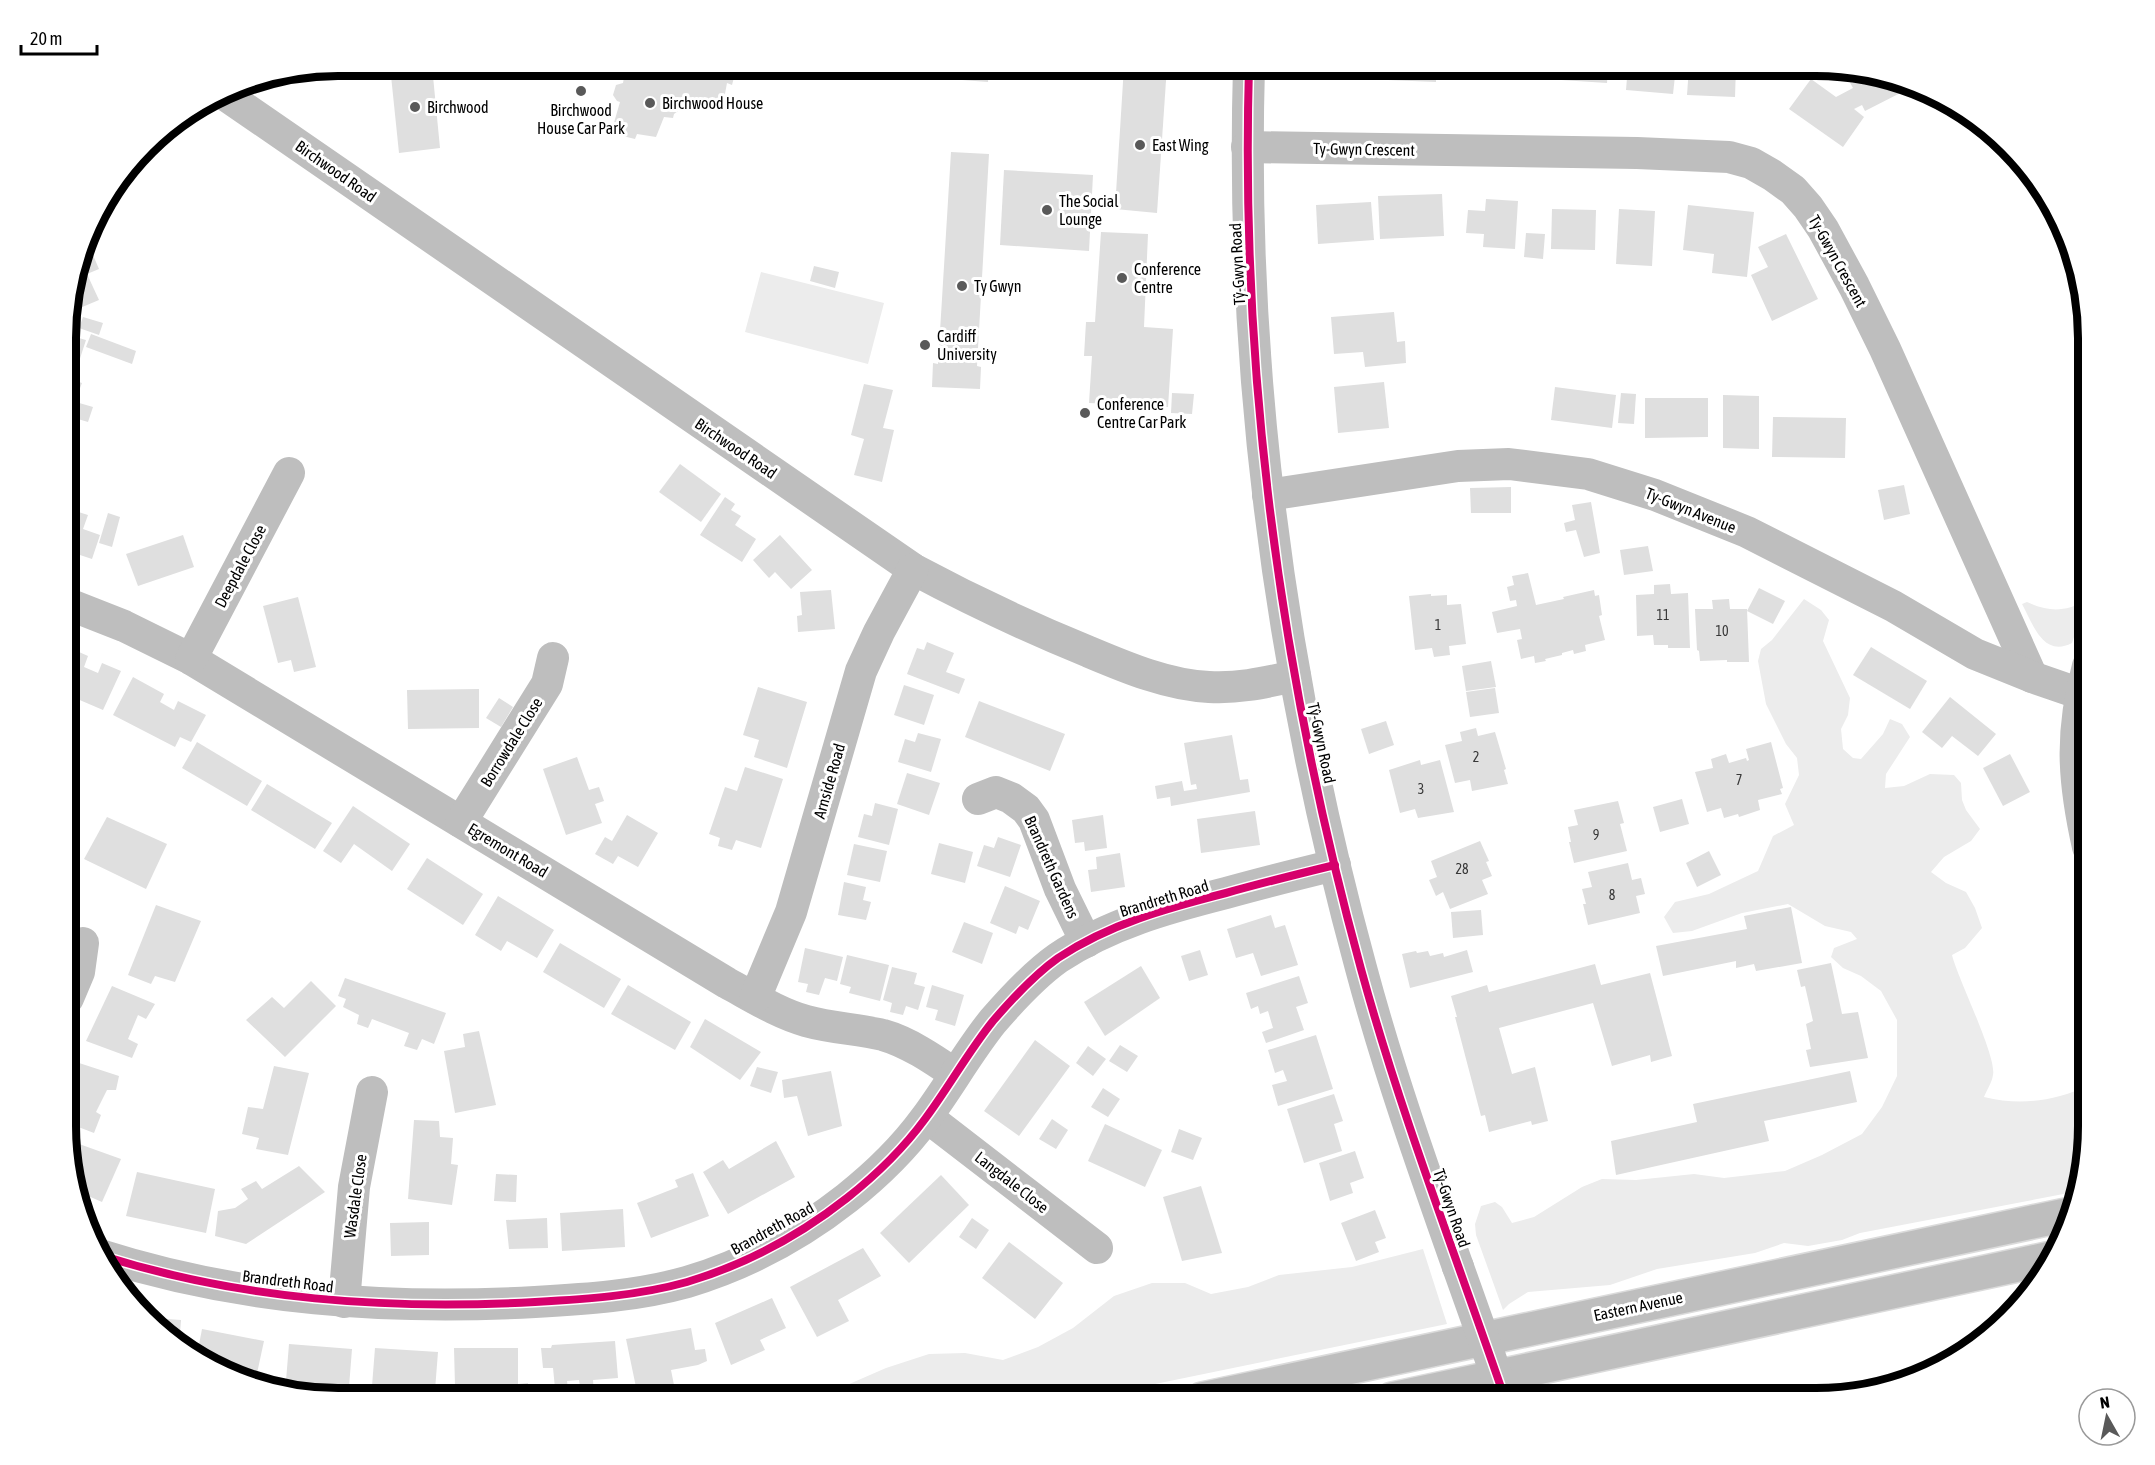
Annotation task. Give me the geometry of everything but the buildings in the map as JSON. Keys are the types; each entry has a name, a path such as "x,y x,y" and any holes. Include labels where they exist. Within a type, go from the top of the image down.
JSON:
{"highway":[{"name":"Eastern Avenue","path":"1254,1388 2063,1216"},
{"path":"1443,1388 2041,1260"}],"street":[{"name":"Tŷ-Gwyn Road","path":"1249,76 1246,147 1253,320 1268,495 1295,676 1335,865 1381,1038 1414,1142 1501,1388"},
{"name":"Birchwood Road","path":"232,99 913,569 957,593 1062,641 1159,678 1208,687 1229,688 1295,676"},
{"name":"Ty-Gwyn Crescent","path":"1246,147 1637,153 1730,157 1751,163 1772,175 1792,190 1808,207 1823,228 1854,286 1885,349 2032,677"},
{"name":"Ty-Gwyn Avenue","path":"1268,495 1458,466 1509,464 1588,474 1655,495 1747,532 1893,606 1975,654 2032,677 2078,680"},
{"name":"Deepdale Close","path":"191,659 289,473"},
{"name":"Arnside Road","path":"755,998 791,912 861,670 913,569"},
{"name":"Egremont Road","path":"76,607 124,626 191,659 755,998 807,1021 884,1035 928,1056 955,1074"},
{"name":"Borrowdale Close","path":"461,822 547,684 553,658"},
{"path":"2078,719 2075,736 2075,765 2078,797"},
{"name":"Brandreth Gardens","path":"978,799 996,792 1011,798 1030,814 1039,831 1060,889 1086,942"},
{"name":"Brandreth Road","path":"113,1258 236,1289 344,1302 503,1304 632,1294 686,1282 751,1257 822,1216 873,1175 927,1117 989,1026 1023,989 1058,958 1130,921 1159,911 1335,865"},
{"path":"76,979 83,943"},
{"name":"Wasdale Close","path":"344,1302 354,1187 372,1092"},
{"name":"Langdale Close","path":"927,1117 1097,1248"}],"shaded area":[{"path":"761,272 884,303 868,364 745,332"},
{"path":"1804,599 1821,610 1829,620 1823,641 1850,698 1848,715 1841,729 1843,749 1853,758 1861,759 1883,734 1890,719 1902,724 1910,737 1886,774 1885,788 1904,786 1930,774 1954,775 1961,783 1962,800 1966,810 1980,829 1971,841 1944,857 1931,872 1946,883 1966,892 1982,928 1965,948 1952,955 1993,1066 1993,1075 1984,1097 2024,1101 2050,1098 2078,1090 2078,1143 2070,1193 1860,1233 1842,1240 1808,1246 1784,1243 1755,1253 1657,1269 1610,1285 1528,1292 1503,1310 1476,1235 1475,1224 1481,1206 1495,1202 1502,1207 1512,1223 1534,1217 1582,1187 1602,1179 1636,1180 1694,1174 1724,1178 1785,1171 1862,1134 1882,1107 1897,1076 1897,1020 1881,991 1861,976 1843,968 1831,957 1834,948 1857,939 1851,932 1825,926 1788,904 1742,913 1692,931 1673,933 1664,917 1675,902 1709,894 1758,871 1773,836 1794,825 1785,804 1799,775 1797,758 1786,744 1766,704 1758,661 1761,649 1772,640"},
{"path":"2027,602 2049,609 2078,604 2078,625 2072,643 2054,646 2046,643 2040,637 2022,604"},
{"path":"1423,1249 1447,1324 1136,1388 843,1388 886,1368 929,1354 965,1353 1003,1360 1038,1347 1073,1328 1114,1296 1152,1283 1185,1283 1211,1294 1248,1287 1279,1275 1352,1267"}],"cycle path":[{"path":"1249,76 1248,180 1251,295 1259,408 1288,635 1308,747 1361,969 1393,1078 1501,1388"},
{"path":"113,1259 153,1270 261,1292 370,1303 480,1304 554,1301 630,1294 687,1282 729,1267 771,1248 829,1212 868,1180 917,1130 993,1021 1032,980 1058,958 1097,936 1139,918 1335,865"}],"place":[{"name":"Birchwood House Car Park","path":"581,91"},
{"name":"Birchwood House","path":"650,103"},
{"name":"Birchwood","path":"415,107"},
{"name":"East Wing","path":"1140,145"},
{"name":"The Social Lounge","path":"1047,210"},
{"name":"Conference Centre","path":"1122,278"},
{"name":"Ty Gwyn","path":"962,286"},
{"name":"Cardiff University","path":"925,345"},
{"name":"Conference Centre Car Park","path":"1085,413"}]}
